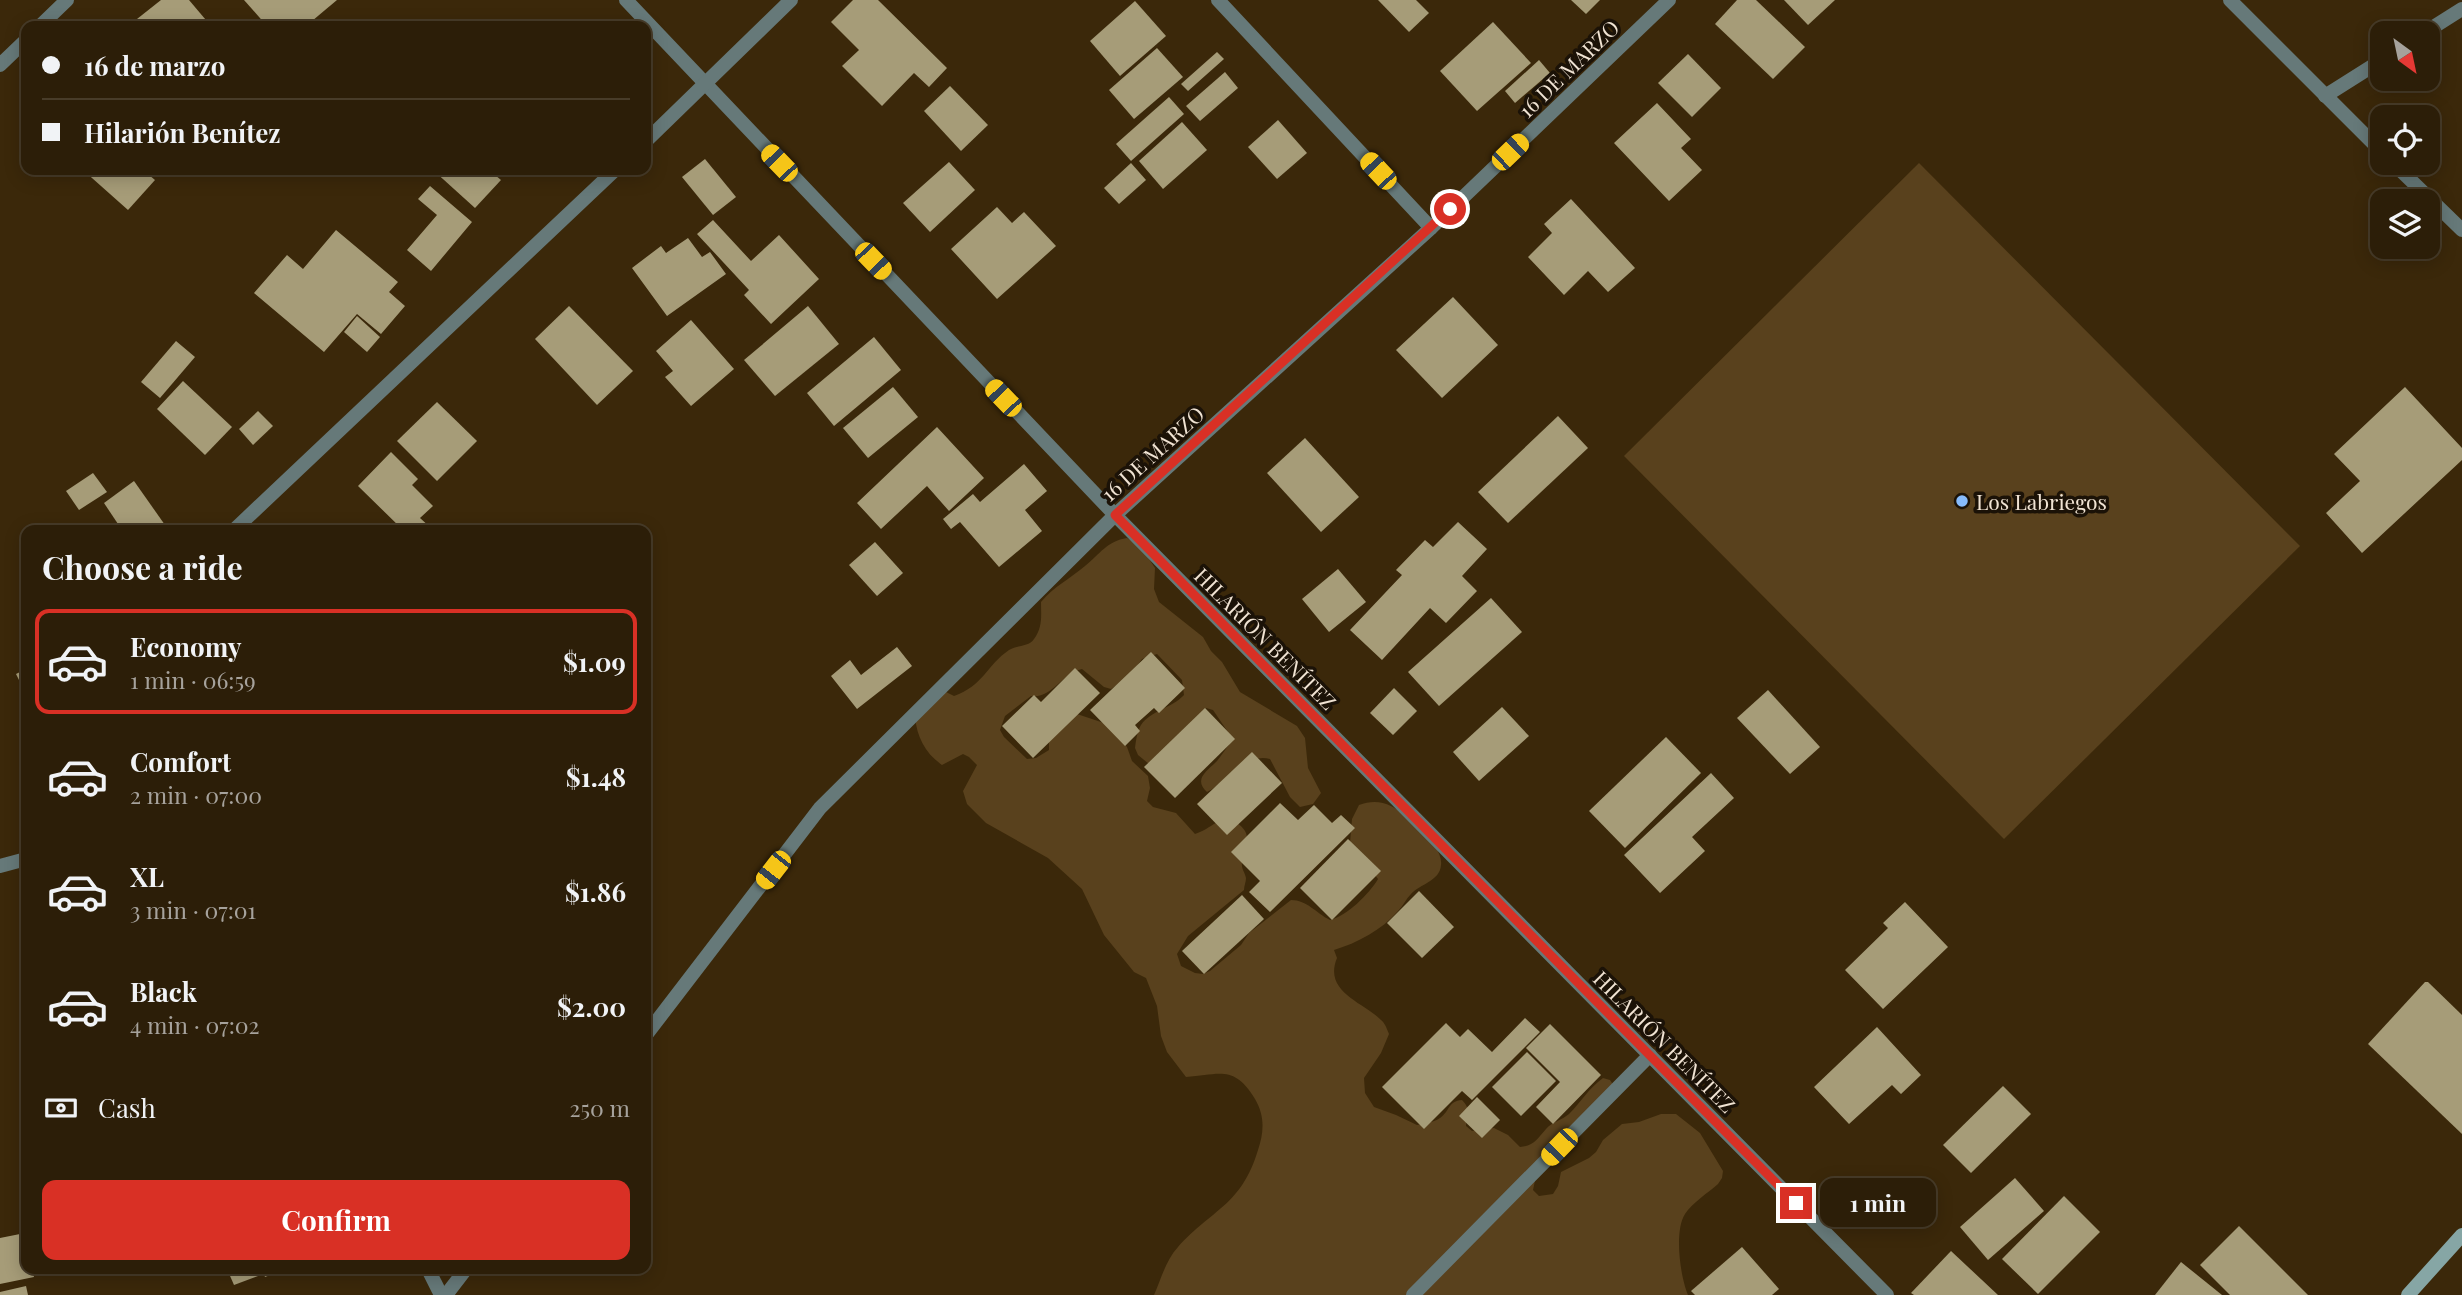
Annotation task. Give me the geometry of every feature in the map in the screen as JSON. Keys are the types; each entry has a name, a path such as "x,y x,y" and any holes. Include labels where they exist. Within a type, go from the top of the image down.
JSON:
{"main road":[{"path":"2409,1295 2462,1235"}],"street":[{"path":"45,21 67,0"},
{"name":"HILARIÓN BENÍTEZ","path":"626,0 646,21"},
{"path":"651,136 791,0"},
{"path":"1218,0 1431,228"},
{"name":"16 DE MARZO","path":"651,1028 820,808 1115,515 1431,228 1669,0"},
{"path":"2230,0 2370,140"},
{"path":"2440,23 2462,9"},
{"name":"HILARIÓN BENÍTEZ","path":"651,27 1115,515 1887,1295"},
{"path":"0,65 21,45"},
{"path":"2325,96 2370,68"},
{"path":"239,525 610,175"},
{"path":"2405,175 2462,230"},
{"path":"0,866 21,860"},
{"path":"1413,1295 1650,1055"},
{"path":"431,1274 444,1295 462,1274"}],"shaded area":[{"name":"Los Labriegos","path":"1919,163 2300,546 2004,839 1624,456"},
{"path":"1127,538 1141,547 1155,568 1154,589 1159,602 1203,637 1240,692 1297,726 1305,738 1308,768 1321,793 1313,804 1300,807 1290,797 1270,759 1261,758 1245,764 1207,792 1201,779 1231,742 1230,735 1213,710 1206,708 1149,764 1138,755 1135,748 1141,725 1150,716 1184,695 1182,680 1157,654 1142,659 1129,677 1111,689 1104,687 1082,669 1075,671 1045,694 1031,696 1005,716 1000,730 1004,737 1027,759 1036,758 1049,750 1049,736 1077,714 1107,724 1127,747 1132,761 1148,776 1150,788 1147,801 1153,807 1176,813 1195,834 1230,818 1243,828 1247,837 1242,864 1246,878 1244,890 1188,936 1177,954 1181,966 1195,973 1210,971 1241,945 1249,933 1291,900 1307,904 1330,920 1350,909 1378,879 1350,843 1352,819 1359,805 1383,803 1406,816 1423,831 1437,849 1440,870 1433,879 1411,894 1400,909 1377,930 1334,950 1337,958 1335,980 1340,988 1382,1021 1389,1034 1381,1053 1364,1078 1365,1093 1374,1107 1417,1125 1438,1119 1454,1102 1462,1100 1468,1110 1466,1126 1472,1131 1494,1128 1508,1135 1520,1147 1532,1143 1548,1127 1569,1114 1603,1078 1610,1080 1614,1086 1570,1139 1559,1158 1536,1176 1533,1190 1539,1196 1553,1194 1561,1172 1589,1158 1603,1140 1622,1124 1639,1122 1661,1114 1676,1114 1700,1133 1723,1171 1718,1184 1691,1206 1682,1222 1679,1254 1688,1295 1154,1295 1174,1252 1234,1195 1251,1169 1261,1137 1262,1118 1258,1105 1247,1088 1233,1076 1217,1074 1186,1077 1167,1052 1161,1036 1157,1006 1146,978 1134,972 1104,935 1082,889 1048,858 986,823 967,804 963,791 977,765 963,754 942,765 923,744 915,717 938,688 954,696 964,692 1009,650 1032,642 1039,630 1041,602 1046,596 1109,545"}],"building":[{"path":"161,0 189,0 207,21 139,21 137,19"},
{"path":"244,0 337,0 312,21 263,21"},
{"path":"853,0 878,0 947,68 929,87 914,73 882,106 842,66 859,50 831,22"},
{"path":"1378,0 1416,0 1429,13 1409,32"},
{"path":"1571,0 1600,0 1586,14"},
{"path":"1737,0 1756,0 1805,47 1773,79 1715,24"},
{"path":"1784,0 1835,0 1808,25"},
{"path":"1135,1 1166,36 1120,76 1090,41"},
{"path":"1493,22 1531,63 1477,111 1440,71"},
{"path":"1157,48 1183,77 1134,119 1109,90"},
{"path":"1217,52 1224,59 1188,91 1181,84"},
{"path":"1688,54 1721,88 1692,117 1658,83"},
{"path":"1539,60 1550,73 1515,103 1505,91"},
{"path":"1225,72 1238,88 1200,121 1186,106"},
{"path":"950,86 988,125 961,151 924,111"},
{"path":"1169,97 1184,114 1131,161 1116,144"},
{"path":"1657,103 1691,139 1681,148 1702,170 1669,201 1614,143"},
{"path":"1278,120 1307,153 1277,179 1248,147"},
{"path":"1182,122 1207,150 1163,189 1139,161"},
{"path":"705,159 736,197 713,215 682,177"},
{"path":"949,162 975,190 930,232 903,203"},
{"path":"1131,163 1146,180 1119,204 1104,188"},
{"path":"89,175 149,175 155,180 128,210"},
{"path":"439,175 495,175 501,180 475,208"},
{"path":"430,186 472,222 431,271 407,250 437,215 418,199"},
{"path":"1571,199 1635,268 1608,292 1588,271 1564,295 1528,257 1552,233 1544,224"},
{"path":"997,207 1012,223 1024,212 1056,246 997,299 951,249"},
{"path":"713,220 751,261 779,235 819,279 771,324 744,295 749,290 697,234"},
{"path":"336,230 398,282 389,292 405,306 381,334 357,314 324,352 254,293 287,255 303,269"},
{"path":"688,238 702,257 710,252 726,274 667,316 632,268 661,246 666,253"},
{"path":"1453,297 1498,345 1442,398 1396,350"},
{"path":"569,306 633,371 597,405 535,339"},
{"path":"808,306 839,344 775,396 744,360"},
{"path":"357,316 380,337 367,352 344,332"},
{"path":"691,320 734,369 691,406 665,377 673,371 656,351"},
{"path":"874,337 901,370 834,426 807,393"},
{"path":"176,341 195,357 160,398 141,382"},
{"path":"183,381 232,427 205,455 157,409"},
{"path":"893,387 918,417 868,458 843,428"},
{"path":"2405,387 2462,448 2462,460 2362,553 2326,513 2360,481 2334,454"},
{"path":"437,402 477,441 437,481 397,441"},
{"path":"258,411 273,426 253,445 239,429"},
{"path":"1558,416 1588,448 1508,523 1478,492"},
{"path":"937,427 984,478 949,511 927,486 881,529 857,503"},
{"path":"1305,438 1359,497 1321,532 1267,473"},
{"path":"391,452 418,479 412,485 433,506 420,518 428,525 398,525 358,486"},
{"path":"1024,464 1047,491 1025,510 1042,531 999,567 960,522 951,529 943,519 973,494 980,502"},
{"path":"93,473 107,492 79,510 66,491"},
{"path":"134,481 165,525 119,525 104,503"},
{"path":"1458,522 1487,549 1462,576 1477,591 1446,623 1430,608 1382,660 1350,630 1402,575 1396,570 1425,540 1433,547"},
{"path":"875,542 903,573 877,596 849,565"},
{"path":"1338,569 1366,602 1329,632 1302,599"},
{"path":"1491,598 1522,632 1439,706 1408,672"},
{"path":"897,647 912,666 857,709 831,676 850,660 861,675"},
{"path":"1151,652 1185,688 1159,713 1154,708 1135,725 1140,731 1125,746 1090,710"},
{"path":"1075,668 1100,693 1033,758 1002,726 1034,695 1041,702"},
{"path":"21,672 21,684 16,674"},
{"path":"1394,688 1417,711 1393,735 1370,713"},
{"path":"1768,690 1820,747 1790,774 1737,718"},
{"path":"1502,707 1529,736 1479,781 1453,752"},
{"path":"1205,708 1235,739 1175,798 1144,767"},
{"path":"1666,737 1701,773 1625,848 1589,811"},
{"path":"1252,752 1282,783 1227,835 1197,804"},
{"path":"1711,773 1734,798 1692,837 1705,851 1660,893 1624,855"},
{"path":"1280,803 1298,820 1314,805 1332,823 1341,815 1355,828 1270,912 1249,892 1260,881 1231,852"},
{"path":"1348,839 1381,871 1332,920 1300,888"},
{"path":"1419,891 1454,927 1422,958 1387,923"},
{"path":"1242,895 1264,919 1204,974 1182,951"},
{"path":"1905,902 1948,947 1883,1009 1845,970 1888,928 1883,923"},
{"path":"2425,982 2462,1015 2462,1134 2368,1044"},
{"path":"1525,1018 1540,1032 1472,1100 1462,1091 1424,1129 1382,1087 1446,1023 1460,1037 1468,1029 1492,1052"},
{"path":"1550,1024 1601,1075 1553,1124 1536,1107 1560,1082 1526,1048"},
{"path":"1877,1027 1921,1075 1901,1094 1892,1085 1849,1124 1814,1087"},
{"path":"1527,1052 1556,1081 1521,1116 1492,1087"},
{"path":"2003,1086 2031,1114 1971,1173 1943,1145"},
{"path":"1477,1097 1500,1120 1482,1138 1459,1116"},
{"path":"2015,1178 2044,1211 1988,1260 1960,1227"},
{"path":"2064,1196 2100,1232 2038,1294 2002,1259"},
{"path":"2239,1226 2308,1295 2230,1295 2200,1265"},
{"path":"21,1234 21,1274 33,1274 34,1277 0,1284 0,1238"},
{"path":"1742,1247 1779,1289 1772,1295 1695,1295 1691,1291"},
{"path":"1951,1251 1998,1295 1911,1293"},
{"path":"2181,1262 2222,1295 2155,1295"},
{"path":"229,1274 258,1276 234,1285"},
{"path":"26,1286 28,1295 0,1295 0,1292"}],"place":[{"name":"Los Labriegos","path":"1962,501"}],"route":[{"path":"1450,209 1115,515 1796,1203"}]}
